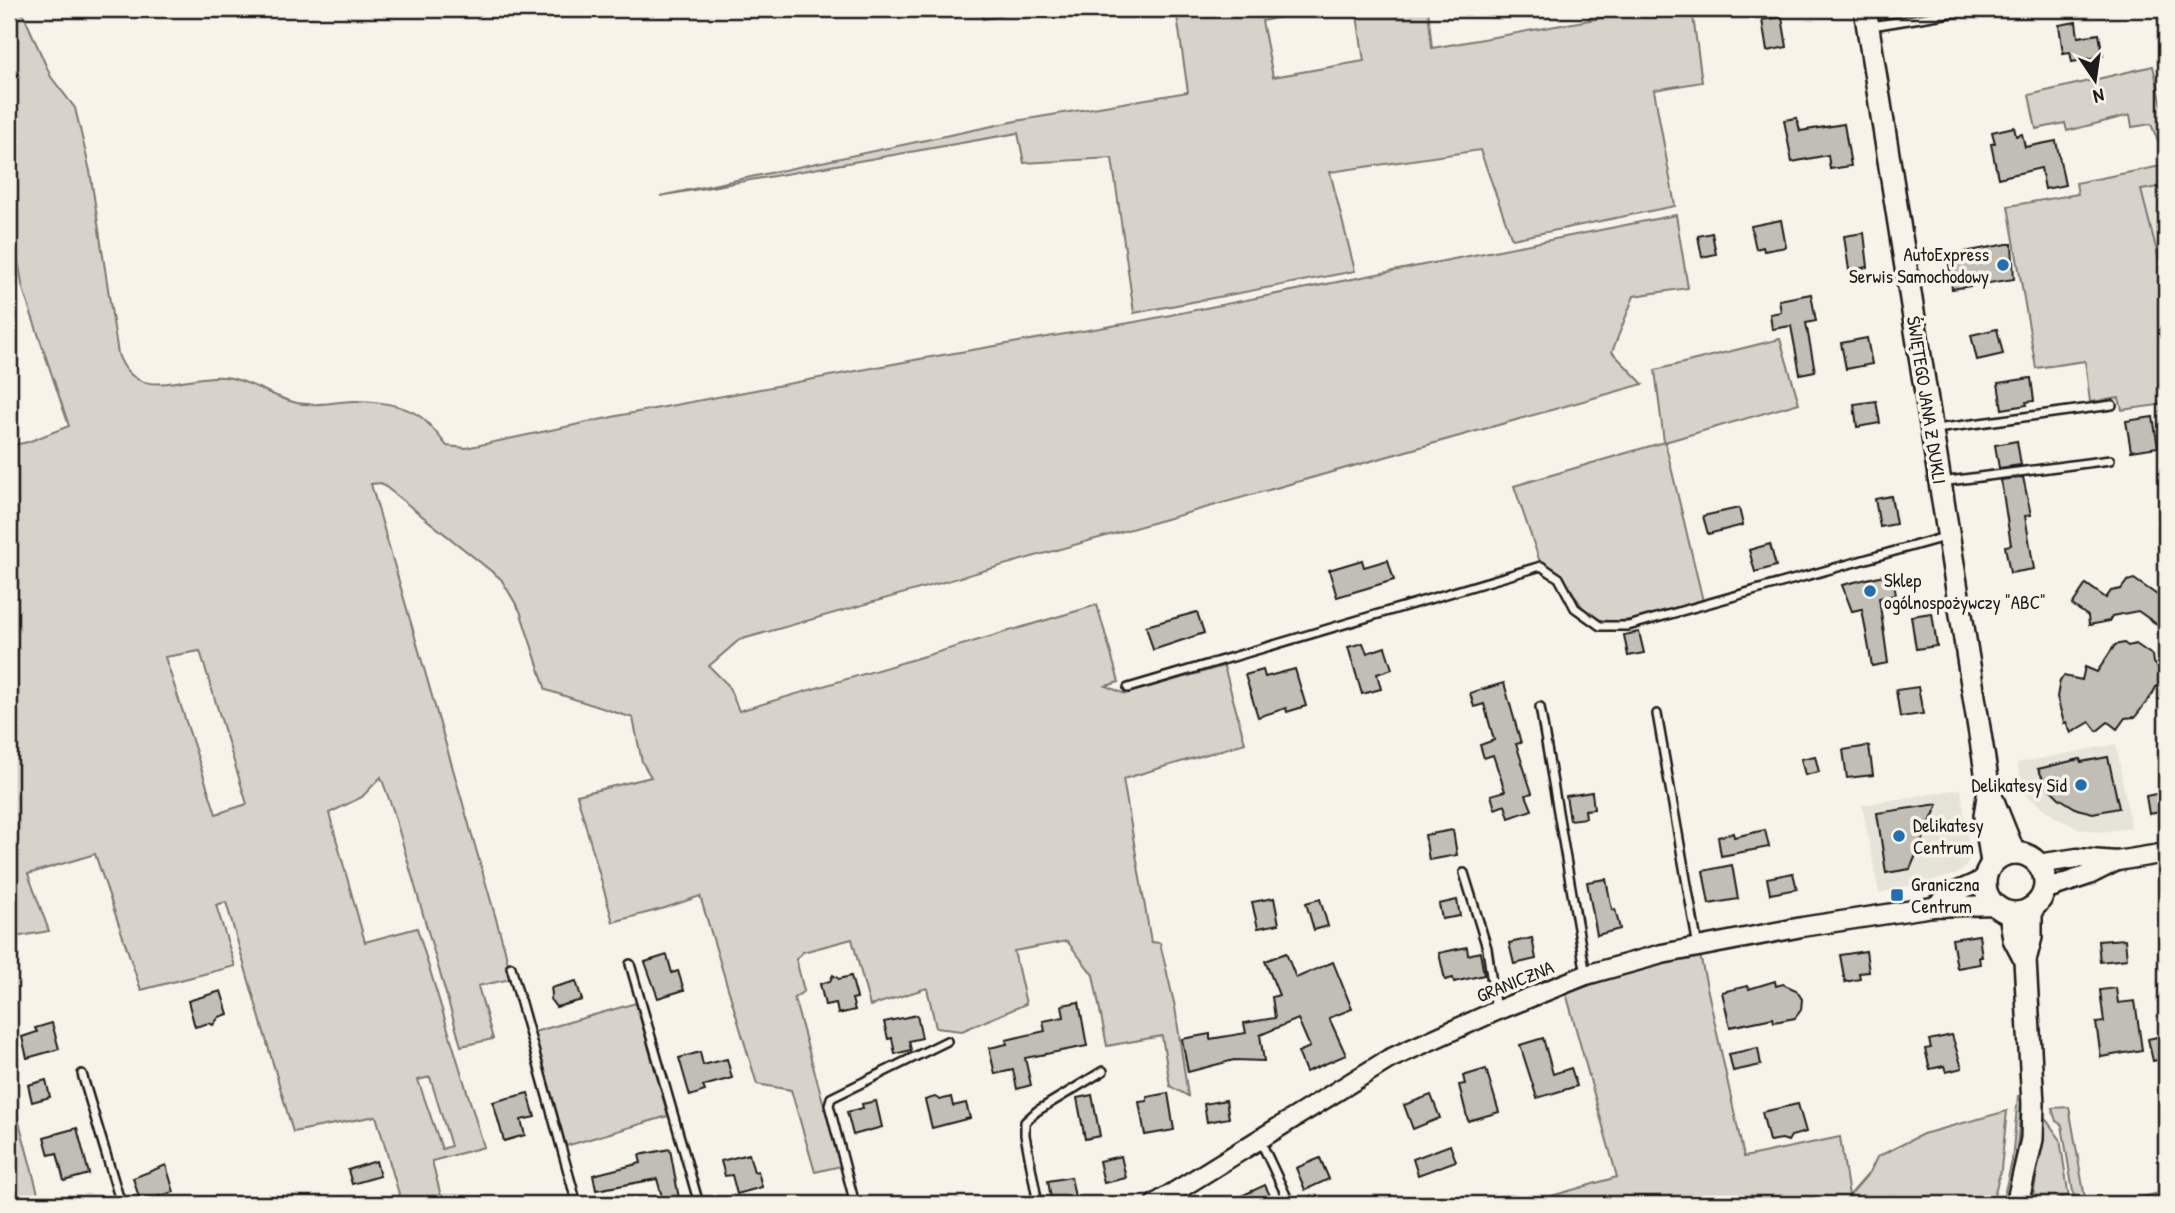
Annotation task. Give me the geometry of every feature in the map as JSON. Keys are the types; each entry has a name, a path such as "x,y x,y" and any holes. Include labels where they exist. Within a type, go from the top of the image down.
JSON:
{"main road":[{"name":"ŚWIĘTEGO JANA Z DUKLI","path":"1866,18 1989,791 2014,853"},
{"name":"ŚWIĘTEGO JANA Z DUKLI","path":"1989,791 1985,816 1989,871"},
{"path":"2002,909 2021,912 2031,908 2039,900 2044,890 2044,876 2038,864 2029,856 2014,853 2004,855 1989,871 1987,896 2002,909 2025,960"},
{"path":"2017,1204 2029,1156 2033,1104 2025,960 2031,937 2031,908"}],"street":[{"path":"2038,864 2077,858 2117,860 2166,853"},
{"path":"2044,890 2089,875 2117,860"},
{"name":"GRANICZNA","path":"1933,907 1989,871"},
{"name":"GRANICZNA","path":"1155,1204 1389,1059 1496,1011 1586,975 1661,954 1802,927 1933,907 2002,909"}],"lane":[{"path":"1866,18 1975,9"},
{"path":"1932,430 2112,405"},
{"path":"1940,483 2110,460"},
{"path":"1128,688 1541,566 1559,578 1575,608 1600,626 1628,626 1949,536"},
{"path":"1540,707 1586,975"},
{"path":"1657,714 1698,947"},
{"path":"1464,873 1487,948 1496,1011"},
{"path":"630,964 699,1204"},
{"path":"511,967 577,1204"},
{"path":"855,1204 829,1105 831,1098 947,1041"},
{"path":"1038,1204 1025,1122 1037,1111 1103,1071"},
{"path":"82,1074 121,1204"},
{"path":"1260,1139 1290,1204"}],"shaded area":[{"path":"9,9 21,9 51,77 75,108 90,171 118,354 127,370 138,379 151,383 231,378 289,401 304,404 355,401 396,406 422,418 447,446 466,448 622,415 1135,322 1676,215 1688,288 1634,296 1612,352 1643,384 739,640 709,666 728,685 739,711 1097,605 1119,682 1106,686 1125,694 1224,666 1245,743 1123,779 1151,942 1160,943 1175,1007 1188,1096 1170,1086 1162,1036 1107,1046 1093,975 1067,941 1014,951 1026,1004 962,1031 936,1028 927,988 870,1006 852,939 803,952 796,959 804,991 794,998 841,1166 815,1172 791,1090 757,1084 700,896 613,922 577,795 651,777 642,762 633,718 546,690 520,611 501,579 381,483 371,484 505,950 511,979 478,986 493,1039 461,1046 381,777 362,797 329,813 365,942 417,928 484,1147 432,1161 443,1204 402,1204 376,1116 293,1132 226,902 216,905 235,966 141,990 95,854 28,874 49,931 9,938 9,446 28,442 69,426 23,289 17,255 9,247","holes":["200,651 247,804 216,814 165,657","430,1077 451,1146 442,1149 418,1080"]},
{"path":"981,9 1043,9 983,19"},
{"path":"1176,9 1280,9 1281,17 1262,21 1273,77 1364,61 1356,9 1428,9 1432,48 1652,9 1692,9 1702,82 1654,90 1675,206 1512,239 1480,150 1330,172 1355,271 1134,313 1112,158 1024,163 1018,133 660,196 1016,121 1188,92"},
{"path":"2153,66 2166,122 2166,161 2151,124 2132,127 2130,115 2067,131 2065,123 2036,129 2029,95"},
{"path":"2166,165 2166,186 2141,190 2166,287 2166,404 2122,410 2119,398 2090,402 2085,361 2036,368 2008,206 2078,194 2076,183"},
{"path":"2166,186 2166,287 2141,190"},
{"path":"1780,339 1799,403 1665,442 1703,601 1625,621 1594,617 1581,606 1562,576 1540,562 1514,486 1664,442 1655,370"},
{"path":"2116,744 2131,828 2100,832 2080,829 2056,818 2024,793 2017,763"},
{"path":"1961,789 1970,857 1966,867 1957,874 1944,878 1879,893 1862,805"},
{"path":"1700,955 1744,1157 1840,1137 1849,1196 1870,1172 1877,1157 1923,1134 2007,1111 2001,1169 1992,1204 1524,1204 1617,1177 1566,993 1636,970"},
{"path":"636,1003 668,1116 566,1146 534,1032"},
{"path":"9,1084 40,1201 31,1204 9,1204"},
{"path":"2018,1096 2021,1096 2019,1124 2012,1178 2005,1204 2002,1204 2012,1161"},
{"path":"2069,1107 2086,1204 2075,1204 2062,1125 2056,1121 2052,1108"},
{"path":"2045,1118 2060,1139 2069,1198 2051,1204 2032,1204"},
{"path":"2166,1191 2166,1204 2117,1204"}],"building":[{"path":"1782,17 1787,47 1767,51 1762,20"},
{"path":"2076,22 2078,37 2099,34 2103,56 2072,62 2070,52 2063,53 2059,25"},
{"path":"1797,118 1800,131 1844,124 1851,166 1830,169 1828,155 1792,162 1784,120"},
{"path":"2014,127 2016,136 2022,134 2025,147 2056,141 2065,185 2045,189 2041,168 1998,178 1991,144 1995,143 1992,132"},
{"path":"1781,220 1786,247 1764,251 1763,247 1756,249 1751,226"},
{"path":"1712,233 1716,254 1702,257 1698,236"},
{"path":"1864,233 1868,267 1849,270 1844,236"},
{"path":"2012,244 2014,279 1952,289 1948,255"},
{"path":"1811,294 1816,321 1806,323 1815,371 1800,374 1791,326 1772,329 1770,314 1781,312 1779,300"},
{"path":"1997,329 2003,354 1977,360 1971,335"},
{"path":"1867,338 1872,364 1846,369 1841,343"},
{"path":"2031,378 2034,401 2026,402 2027,405 2002,409 1998,383"},
{"path":"1876,401 1880,423 1857,427 1854,404"},
{"path":"2153,417 2158,447 2131,451 2126,421"},
{"path":"2017,441 2021,465 1999,468 1995,445"},
{"path":"2023,477 2031,515 2025,516 2034,569 2010,573 2005,546 2011,545 2001,480"},
{"path":"1891,496 1896,524 1880,527 1875,499"},
{"path":"1739,508 1743,525 1708,534 1703,516"},
{"path":"1770,544 1776,566 1755,572 1749,550"},
{"path":"1362,560 1364,567 1388,560 1394,580 1337,597 1329,570"},
{"path":"1892,573 1896,595 1879,598 1888,663 1872,666 1862,609 1852,611 1842,585"},
{"path":"2134,579 2166,601 2166,613 2158,625 2138,611 2112,616 2109,621 2089,625 2088,616 2072,605 2086,584 2106,598 2111,591 2121,589 2127,581"},
{"path":"1197,612 1204,633 1153,650 1146,626"},
{"path":"1932,613 1937,646 1916,649 1911,616"},
{"path":"1639,632 1644,653 1628,656 1624,635"},
{"path":"1363,643 1367,653 1385,647 1392,669 1377,674 1381,689 1362,694 1348,647"},
{"path":"2124,643 2128,646 2136,644 2152,655 2153,663 2164,674 2165,681 2156,687 2135,717 2125,718 2117,729 2108,722 2097,731 2090,722 2071,733 2066,722 2064,723 2057,697 2060,680 2064,676 2082,680 2085,667 2097,672 2115,645"},
{"path":"1295,669 1306,706 1287,712 1286,708 1258,717 1245,675 1263,670 1265,677"},
{"path":"1504,683 1521,743 1516,744 1532,793 1526,795 1532,810 1509,818 1505,805 1495,809 1491,795 1505,791 1493,755 1484,758 1480,745 1494,740 1484,704 1474,707 1470,693"},
{"path":"1918,687 1923,714 1900,717 1896,690"},
{"path":"1869,746 1873,775 1847,778 1843,750"},
{"path":"1815,756 1819,772 1805,775 1801,759"},
{"name":"Delikatesy Sid","path":"2108,757 2119,808 2093,813 2077,809 2059,798 2047,786 2038,769 2080,759 2081,762"},
{"path":"1592,792 1594,809 1585,810 1586,818 1570,820 1566,796"},
{"path":"2166,792 2166,811 2149,814 2146,796"},
{"path":"1938,804 1910,869 1886,873 1877,813"},
{"path":"1453,830 1457,855 1429,860 1425,835"},
{"path":"1765,830 1769,847 1721,856 1718,837 1733,833 1734,837"},
{"path":"1732,865 1738,899 1709,904 1703,871"},
{"path":"1793,873 1797,889 1770,894 1767,878"},
{"path":"1606,879 1612,910 1615,909 1620,929 1597,935 1587,882"},
{"path":"1274,898 1279,924 1258,928 1252,902"},
{"path":"1320,899 1328,926 1314,930 1306,903"},
{"path":"1457,900 1460,916 1442,919 1439,904"},
{"path":"1979,935 1982,957 1979,957 1980,964 1957,968 1952,939"},
{"path":"1532,938 1536,959 1514,964 1509,943"},
{"path":"2125,939 2127,959 2100,962 2098,941"},
{"path":"1467,947 1468,955 1480,952 1484,975 1454,982 1453,978 1445,980 1439,953"},
{"path":"1866,951 1869,972 1859,973 1860,979 1845,982 1840,955"},
{"path":"1286,953 1296,978 1333,962 1352,1009 1329,1018 1346,1055 1306,1072 1298,1052 1310,1047 1298,1019 1260,1035 1264,1061 1234,1060 1188,1072 1182,1039 1210,1034 1210,1039 1246,1033 1244,1023 1275,1018 1272,997 1279,995 1265,961"},
{"path":"667,955 672,973 678,971 684,990 658,998 645,962"},
{"path":"833,975 839,979 851,976 857,998 852,999 855,1010 838,1014 836,1003 825,1005 820,984 830,981"},
{"path":"576,981 582,1000 556,1007 550,999 551,988"},
{"path":"1775,981 1776,986 1783,984 1796,990 1802,999 1801,1010 1795,1018 1774,1022 1773,1018 1730,1027 1722,992 1748,986 1749,989"},
{"path":"2116,988 2118,1003 2135,1001 2142,1050 2101,1057 2096,1023 2104,1022 2100,990"},
{"path":"221,991 228,1014 219,1017 213,1025 209,1023 195,1027 188,1001"},
{"path":"1079,1002 1087,1046 1025,1058 1031,1085 1017,1089 1013,1070 995,1074 989,1048 1007,1044 1006,1040 1045,1031 1043,1021 1064,1017 1062,1005"},
{"path":"917,1015 922,1038 909,1041 911,1050 895,1054 892,1038 888,1039 884,1022"},
{"path":"52,1023 59,1049 27,1058 22,1037 37,1032 35,1028"},
{"path":"1952,1035 1962,1068 1946,1072 1944,1066 1930,1069 1925,1049 1931,1048 1929,1040"},
{"path":"2162,1036 2166,1058 2153,1061 2148,1039"},
{"path":"1543,1038 1553,1074 1571,1068 1577,1086 1537,1098 1520,1045"},
{"path":"1758,1048 1761,1065 1733,1071 1729,1054"},
{"path":"700,1052 703,1065 727,1059 732,1078 703,1086 705,1091 690,1096 679,1058"},
{"path":"1486,1069 1499,1112 1468,1121 1459,1085 1465,1084 1463,1076"},
{"path":"46,1080 50,1097 32,1102 28,1085"},
{"path":"528,1093 535,1117 521,1120 525,1135 504,1141 493,1102"},
{"path":"1168,1093 1174,1130 1145,1135 1139,1102 1147,1101 1147,1097"},
{"path":"1092,1095 1100,1136 1085,1139 1077,1098"},
{"path":"1431,1095 1440,1118 1413,1129 1404,1105"},
{"path":"935,1097 940,1100 951,1097 953,1106 966,1103 970,1118 932,1128 925,1100"},
{"path":"1226,1100 1229,1118 1207,1122 1204,1104"},
{"path":"876,1101 882,1127 853,1135 847,1112 863,1108 862,1104"},
{"path":"1798,1104 1806,1132 1791,1136 1788,1141 1769,1141 1762,1112"},
{"path":"77,1128 89,1174 64,1181 57,1153 49,1155 44,1137"},
{"path":"1450,1145 1456,1161 1418,1175 1413,1159"},
{"path":"670,1149 680,1204 664,1204 657,1179 596,1190 593,1175 641,1163 639,1155"},
{"path":"749,1154 754,1172 758,1171 762,1187 737,1194 732,1175 725,1176 721,1161"},
{"path":"1121,1156 1126,1178 1104,1183 1099,1161"},
{"path":"1320,1158 1329,1179 1305,1190 1296,1168"},
{"path":"376,1161 380,1176 352,1184 348,1170"},
{"path":"166,1165 174,1192 159,1196 160,1200 141,1204 133,1178"},
{"path":"1071,1177 1076,1202 1052,1204 1048,1181"},
{"path":"1265,1185 1274,1204 1224,1204"}],"waterway":[{"path":"2150,1204 2166,1200"}],"place":[{"name":"AutoExpress Serwis Samochodowy","path":"2003,265"},
{"name":"Sklep ogólnospożywczy \"ABC\"","path":"1870,591"},
{"name":"Delikatesy Sid","path":"2081,785"},
{"name":"Delikatesy Centrum","path":"1899,836"},
{"name":"Graniczna Centrum","path":"1897,895"}]}
